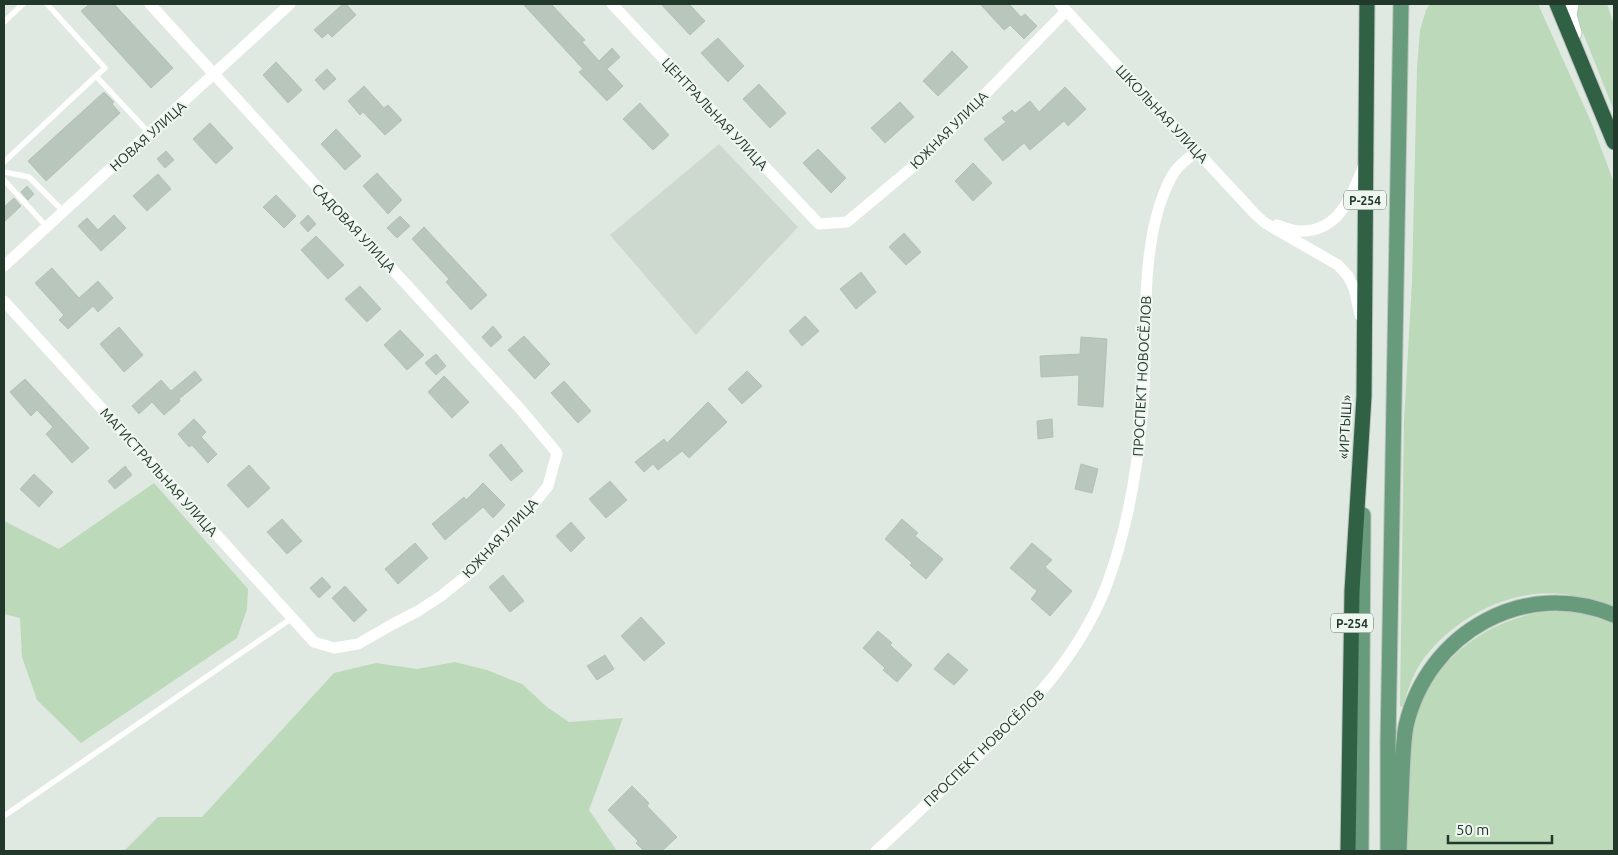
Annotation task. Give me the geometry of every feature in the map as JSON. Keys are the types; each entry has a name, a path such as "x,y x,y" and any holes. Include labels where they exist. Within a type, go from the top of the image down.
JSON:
{"highway":[{"name":"«ИРТЫШ»","path":"1348,851 1352,591 1364,396 1367,4"},
{"path":"1557,4 1614,142"}],"main road":[{"path":"1388,851 1388,742 1401,4"},
{"path":"1570,4 1573,31 1614,129"},
{"path":"1361,851 1364,396"},
{"path":"1399,851 1403,750 1406,727 1412,704 1421,685 1438,660 1466,633 1482,622 1520,608 1545,603 1568,603 1592,607 1614,615"}],"street":[{"name":"САДОВАЯ УЛИЦА","path":"150,4 522,411 557,453"},
{"name":"НОВАЯ УЛИЦА","path":"4,266 290,4"},
{"name":"ЦЕНТРАЛЬНАЯ УЛИЦА","path":"612,4 819,224"},
{"name":"ЮЖНАЯ УЛИЦА","path":"819,224 847,222 921,160 1063,7"},
{"name":"ШКОЛЬНАЯ УЛИЦА","path":"1063,7 1243,202 1266,223 1332,261 1348,276 1354,288 1364,333"},
{"name":"ПРОСПЕКТ НОВОСЁЛОВ","path":"876,851 1020,716 1071,655 1105,589 1120,549 1138,457 1143,402 1148,266 1154,226 1163,195 1176,170 1197,151"},
{"path":"1266,223 1298,231 1312,230 1328,224 1341,213 1350,199 1365,161"},
{"name":"МАГИСТРАЛЬНАЯ УЛИЦА","path":"4,301 314,642"},
{"name":"ЮЖНАЯ УЛИЦА","path":"314,642 334,648 358,644 441,596 476,568 498,536 533,505 548,486 557,453"}],"lane":[{"path":"4,22 23,4"},
{"path":"4,162 105,68 47,4"},
{"path":"96,76 150,134"},
{"path":"4,172 29,177 64,212"},
{"path":"4,180 47,227"},
{"path":"4,816 292,618"}],"shaded area":[{"path":"719,144 798,227 696,335 610,235"}],"green space":[{"path":"1430,4 1538,4 1592,124 1614,183 1614,606 1575,596 1542,593 1521,596 1482,610 1464,621 1432,648 1415,674 1403,707 1400,706 1404,421 1412,282 1417,68 1420,30 1426,10"},
{"path":"1579,4 1607,4 1614,25 1614,111 1580,25 1577,12"},
{"path":"154,483 248,589 247,609 237,638 81,743 37,700 22,657 20,618 4,614 4,521 59,549"},
{"path":"1569,611 1614,623 1614,851 1406,851 1413,732 1420,706 1429,687 1455,655 1471,641 1489,630 1508,621 1533,614"},
{"path":"455,662 487,670 522,684 547,707 569,722 623,718 589,810 617,851 124,851 158,817 202,817 334,673 376,663 417,669"}],"building":[{"path":"90,4 114,4 173,68 151,88 81,11"},
{"path":"343,4 346,4 356,15 332,37 328,33 322,38 314,30"},
{"path":"523,4 551,4 585,40 582,42 599,61 612,48 620,57 607,69 623,86 607,101 579,72 583,69"},
{"path":"661,4 689,4 705,21 690,35"},
{"path":"980,4 1009,4 1021,17 1025,14 1037,26 1024,39 1010,25 1004,30"},
{"path":"718,38 744,66 728,82 701,53"},
{"path":"952,51 968,67 938,96 923,81"},
{"path":"276,62 302,90 288,103 263,75"},
{"path":"327,69 336,79 324,90 315,80"},
{"path":"759,84 786,113 770,128 743,99"},
{"path":"364,86 384,108 388,105 402,120 385,135 363,112 360,115 348,101"},
{"path":"1065,87 1086,109 1068,126 1064,121 1030,150 1024,143 1003,161 984,139 1006,122 1002,118 1012,110 1015,113 1030,101 1039,112"},
{"path":"104,92 114,102 112,104 120,113 46,181 28,161"},
{"path":"900,102 914,117 885,143 871,128"},
{"path":"640,103 669,135 653,150 623,119"},
{"path":"210,123 233,148 216,164 193,139"},
{"path":"336,129 361,156 345,170 321,144"},
{"path":"818,149 846,178 831,193 803,163"},
{"path":"166,151 174,160 165,168 157,159"},
{"path":"973,163 992,183 973,201 955,181"},
{"path":"377,173 402,200 388,214 363,186"},
{"path":"158,174 171,189 147,211 133,196"},
{"path":"27,186 34,194 28,200 21,192"},
{"path":"276,195 296,216 284,228 263,207"},
{"path":"14,198 21,206 4,222 4,207"},
{"path":"114,215 126,228 101,251 78,226 87,218 98,230"},
{"path":"308,215 316,224 308,232 300,223"},
{"path":"400,216 410,226 397,238 387,228"},
{"path":"424,227 487,295 471,310 446,282 449,279 412,239"},
{"path":"904,233 921,252 906,265 889,247"},
{"path":"316,236 344,265 328,279 301,250"},
{"path":"52,268 79,298 98,281 113,298 98,312 93,306 68,329 59,320 64,315 35,283"},
{"path":"861,272 876,292 856,309 840,289"},
{"path":"360,286 381,309 367,322 345,299"},
{"path":"805,316 819,331 802,346 789,331"},
{"path":"493,326 502,337 491,347 482,337"},
{"path":"119,327 143,355 124,372 100,344"},
{"path":"400,330 424,355 407,370 384,345"},
{"path":"524,336 550,364 535,379 508,350"},
{"path":"1081,337 1107,339 1103,407 1078,405 1079,375 1041,377 1040,356 1080,354"},
{"path":"436,354 446,366 436,375 425,363"},
{"path":"195,371 202,380 179,399 180,401 164,415 152,402 139,414 132,406 161,380 171,391"},
{"path":"747,371 762,386 742,404 728,389"},
{"path":"444,376 469,402 452,418 428,392"},
{"path":"25,379 89,448 72,463 46,434 53,427 37,410 31,416 10,392"},
{"path":"564,381 591,411 578,423 551,393"},
{"path":"708,402 727,422 689,458 682,451 658,470 653,464 644,472 635,462 664,439 667,443"},
{"path":"194,419 206,432 201,437 217,454 208,463 192,445 189,447 178,434"},
{"path":"1052,419 1053,437 1038,439 1037,421"},
{"path":"501,444 523,471 511,481 489,455"},
{"path":"1081,464 1098,469 1092,493 1075,489"},
{"path":"249,465 270,488 248,508 227,485"},
{"path":"125,466 132,475 115,489 108,481"},
{"path":"34,474 53,492 39,507 20,489"},
{"path":"610,481 627,500 606,518 589,499"},
{"path":"483,483 505,505 493,518 483,507 445,540 432,524 464,497 466,500"},
{"path":"282,519 302,541 287,554 267,532"},
{"path":"902,519 918,533 915,536 943,559 926,579 910,565 912,563 885,539"},
{"path":"571,522 585,538 571,552 556,536"},
{"path":"415,543 428,558 398,584 385,569"},
{"path":"1032,543 1052,560 1045,567 1072,591 1050,616 1031,599 1037,591 1010,568"},
{"path":"503,575 524,601 510,612 489,587"},
{"path":"322,577 331,587 319,598 310,588"},
{"path":"345,586 367,610 354,622 332,598"},
{"path":"641,617 665,643 644,661 621,636"},
{"path":"878,631 912,665 897,682 863,648"},
{"path":"948,653 968,670 954,685 934,669"},
{"path":"605,655 614,669 597,680 587,666"},
{"path":"632,786 649,803 647,806 677,837 662,851 644,851 636,843 638,841 608,810"}]}
